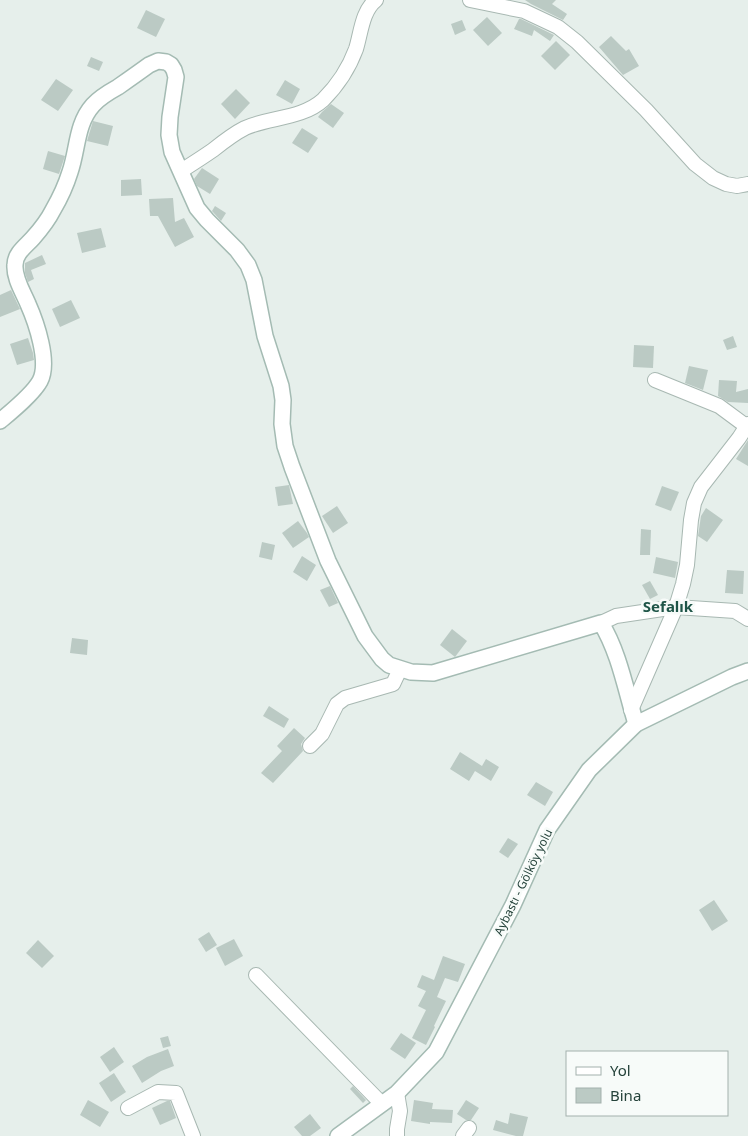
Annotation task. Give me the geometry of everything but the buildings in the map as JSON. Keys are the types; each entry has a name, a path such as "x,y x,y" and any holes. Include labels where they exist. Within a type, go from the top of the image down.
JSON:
{"street":[{"path":"182,171 232,135 244,129 258,123 297,114 321,102 342,77 350,63 366,12 376,0"},
{"path":"470,0 524,11 558,27 646,110 695,164 713,178 726,184 737,186 748,184"},
{"path":"0,421 34,390 43,370 38,328 15,273 14,264 16,257 34,238 54,210 70,172 79,131 86,115 94,104 149,65 158,61 166,62 171,65 176,77 170,117 169,136 172,152 197,208 237,250 248,265 254,280 265,336 281,386 283,400 282,424 285,446 292,467 328,561 365,636 382,659 389,665 400,669 432,673 601,623 616,616 676,607 735,611 748,619"},
{"path":"631,710 676,607 683,584 694,503 701,487 747,425 719,406 655,380"},
{"path":"601,623 608,634 613,648 636,724"},
{"path":"310,746 322,734 337,704 345,698 393,684 400,669"},
{"name":"Aybastı - Gölköy yolu","path":"338,1136 396,1093 436,1052 513,905 548,830 589,770 636,724 748,671"},
{"path":"256,975 382,1104"},
{"path":"128,1108 158,1092 176,1093 193,1136"},
{"path":"396,1093 400,1112 396,1129 397,1136"}],"district":[{"name":"Sefalık","path":"668,606"}]}
